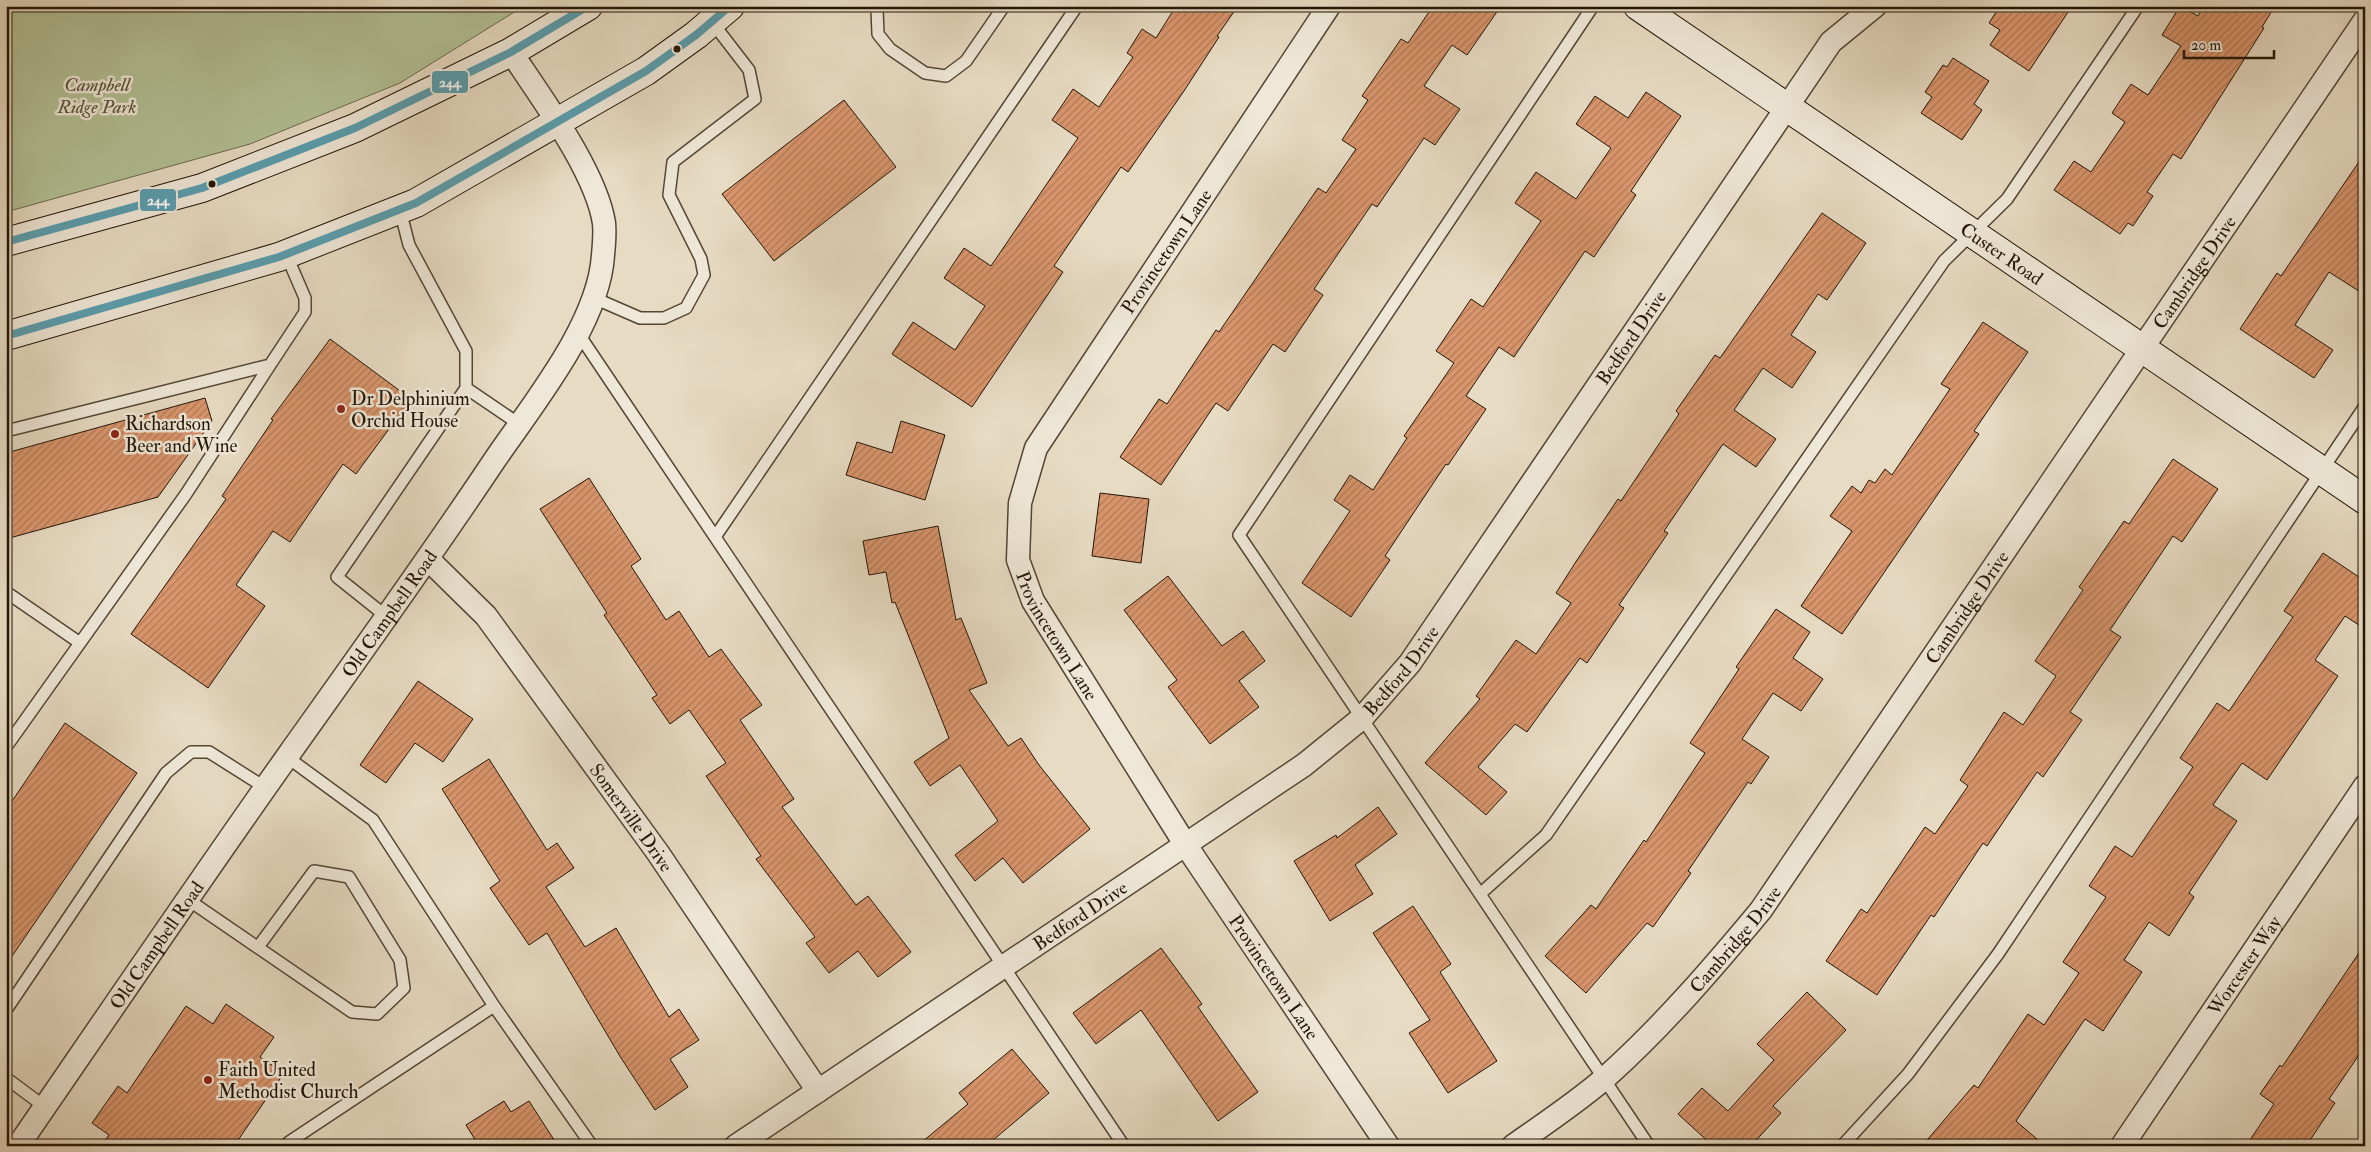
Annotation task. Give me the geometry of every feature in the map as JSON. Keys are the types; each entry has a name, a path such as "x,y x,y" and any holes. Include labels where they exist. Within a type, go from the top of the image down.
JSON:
{"main road":[{"path":"6,242 202,188 356,128 511,52 588,6"},
{"name":"Custer Road","path":"1638,6 2365,500"},
{"path":"6,336 286,254 416,203 646,71 721,14"}],"street":[{"name":"Provincetown Lane","path":"1329,6 1036,448 1020,503 1018,560 1033,600 1185,844 1388,1146"},
{"name":"Bedford Drive","path":"736,1146 1304,765 1362,718 1410,663 1831,42 1875,6"},
{"name":"Cambridge Drive","path":"1513,1146 1560,1113 1604,1078 1664,1020 1714,966 1761,910 2365,20"},
{"name":"Old Campbell Road","path":"18,1146 187,898 428,559 520,424 578,333 594,298 603,259 604,223 591,184 557,122 511,52"},
{"name":"Somerville Drive","path":"428,559 486,616 658,853 818,1091"},
{"name":"Worcester Way","path":"2122,1146 2365,786"}],"lane":[{"path":"880,6 877,9 878,34 890,49 925,73 946,76 966,62 1004,6"},
{"path":"715,537 1077,6"},
{"path":"1593,6 1239,535 1649,1146"},
{"path":"1480,894 1546,836 1944,261 2007,198 2138,6"},
{"path":"594,298 640,318 664,318 686,308 704,275 701,259 669,195 673,162 755,99 750,70 721,14"},
{"path":"387,617 337,577 466,388 466,351 409,245 400,210"},
{"path":"6,747 186,494 305,312 305,298 286,254"},
{"path":"578,333 1124,1146"},
{"path":"6,431 270,365"},
{"path":"466,388 520,424"},
{"path":"1842,1146 1908,1074 1998,954 2365,406"},
{"path":"6,592 80,642"},
{"path":"6,1010 166,773 191,752 209,752 266,788"},
{"path":"287,757 373,820 494,1006 592,1146"},
{"path":"187,898 352,1012 377,1014 404,988 400,960 349,877 314,871 258,947"},
{"path":"287,1146 289,1142 494,1006"},
{"path":"6,1078 45,1106"}],"green space":[{"name":"Campbell Ridge Park","path":"6,6 524,6 400,83 250,144 6,212"}],"building":[{"path":"1176,6 1238,6 1217,36 1219,37 1184,91 1128,172 1121,167 1054,266 1063,272 972,407 892,354 913,322 955,350 985,306 944,278 964,248 991,266 1078,138 1052,120 1073,89 1099,107 1133,57 1127,53 1142,29 1156,38"},
{"path":"1433,6 1501,6 1467,55 1452,45 1424,86 1460,109 1435,145 1424,138 1377,207 1372,204 1314,289 1323,295 1285,352 1273,344 1228,411 1216,403 1161,485 1120,457 1159,399 1167,404 1216,330 1219,332 1318,188 1326,193 1356,149 1342,140 1368,100 1362,96 1401,39 1408,43"},
{"path":"2000,6 2072,6 2029,71 1990,45 2000,30 1989,23"},
{"path":"2180,6 2198,16 2204,6 2275,6 2262,27 2264,28 2181,159 2173,154 2147,192 2153,196 2133,226 2128,223 2120,234 2054,190 2074,161 2091,172 2125,122 2112,113 2131,84 2148,95 2181,46 2162,35"},
{"path":"1953,58 1989,81 1974,104 1982,110 1962,140 1921,113 1932,97 1925,92 1943,65 1947,67"},
{"path":"1646,92 1681,116 1631,191 1636,195 1594,257 1585,251 1514,357 1499,347 1466,396 1486,409 1448,465 1446,464 1385,556 1390,560 1351,617 1302,583 1350,511 1334,500 1350,475 1373,490 1407,438 1404,436 1454,363 1436,351 1471,299 1483,307 1541,221 1515,203 1536,172 1576,199 1611,148 1576,124 1595,96 1628,118"},
{"path":"844,100 896,167 774,261 722,194"},
{"path":"2365,153 2365,295 2329,272 2295,325 2333,350 2314,378 2240,329 2277,273 2281,276"},
{"path":"1822,213 1866,243 1827,300 1818,294 1791,335 1816,352 1792,388 1763,368 1734,410 1776,439 1756,467 1723,444 1664,531 1668,533 1619,605 1624,608 1587,663 1580,658 1527,732 1515,724 1478,767 1507,792 1486,815 1425,763 1480,699 1476,696 1516,640 1536,654 1571,603 1556,593 1577,560 1618,499 1621,501 1679,414 1676,411 1715,355 1720,358"},
{"path":"1983,322 2028,352 1974,431 1979,434 1842,634 1801,606 1852,531 1830,516 1852,486 1861,493 1869,480 1875,483 1885,469 1892,475 1950,389 1941,384"},
{"path":"330,339 411,399 356,474 343,464 290,542 273,531 236,585 265,606 208,688 131,634 226,499 222,496 273,420 271,419"},
{"path":"205,398 212,421 158,497 6,539 6,453"},
{"path":"901,421 945,435 925,500 846,475 857,442 892,453"},
{"path":"2173,459 2218,489 2182,542 2173,536 2110,630 2121,637 2070,712 2082,720 2043,777 2037,772 1987,846 1983,843 1934,917 1931,915 1877,995 1826,961 1861,909 1867,913 1925,827 1935,834 1968,786 1960,780 2004,712 2023,725 2056,676 2035,661 2083,590 2079,587 2124,521 2129,524"},
{"path":"589,478 641,559 631,566 666,620 679,611 709,657 721,649 762,705 740,720 794,799 782,807 856,905 868,896 911,952 878,977 858,951 829,973 806,943 815,937 756,859 761,856 706,776 726,763 689,710 670,724 652,698 657,695 604,615 607,613 540,509"},
{"path":"1100,493 1149,499 1141,563 1092,556"},
{"path":"938,526 956,620 961,618 987,683 969,690 1008,746 1021,738 1039,765 1090,829 1023,883 1003,858 975,881 955,855 998,821 960,765 930,786 914,762 949,738 895,602 892,603 886,572 869,575 863,541"},
{"path":"2323,553 2365,581 2365,629 2345,616 2315,660 2338,676 2267,780 2242,763 2213,805 2237,821 2189,893 2194,897 2169,936 2149,922 2124,960 2142,972 2103,1031 2085,1019 2016,1121 2045,1146 1922,1146 1974,1085 1978,1088 2028,1014 2044,1025 2079,973 2063,962 2106,897 2089,886 2115,846 2132,857 2193,767 2180,758 2217,703 2229,711 2293,617 2284,611"},
{"path":"1168,576 1222,646 1243,631 1265,661 1239,681 1259,707 1210,744 1168,687 1177,680 1124,610"},
{"path":"1776,609 1810,632 1793,658 1823,679 1801,711 1773,693 1742,739 1769,757 1751,784 1748,782 1688,871 1691,873 1653,927 1647,923 1586,993 1545,956 1591,905 1596,909 1644,840 1646,842 1705,753 1690,743 1739,669 1736,667"},
{"path":"418,681 473,719 443,762 415,743 386,783 360,765"},
{"path":"65,723 137,773 6,965 6,810"},
{"path":"489,759 547,850 557,843 574,868 546,887 585,947 616,928 669,1017 679,1009 699,1040 670,1059 688,1087 655,1110 621,1058 547,933 529,945 490,888 500,881 442,789"},
{"path":"1378,807 1397,834 1355,865 1373,894 1330,921 1294,861 1336,835 1337,838"},
{"path":"1413,906 1451,964 1440,972 1497,1061 1448,1093 1409,1033 1430,1020 1373,933"},
{"path":"2365,944 2365,1046 2329,1099 2335,1103 2306,1146 2246,1146 2274,1104 2260,1094 2280,1065 2282,1067"},
{"path":"1161,948 1202,1004 1198,1007 1258,1092 1218,1121 1141,1010 1096,1044 1073,1013"},
{"path":"1807,992 1846,1030 1773,1106 1781,1113 1751,1146 1713,1146 1678,1114 1702,1088 1728,1111 1774,1060 1757,1044"},
{"name":"Faith United Methodist Church","path":"226,1004 274,1037 260,1057 284,1073 234,1146 101,1146 109,1135 92,1123 118,1086 127,1093 186,1006 213,1024"},
{"path":"1012,1049 1049,1093 986,1146 917,1146 968,1104 959,1093"},
{"path":"504,1101 511,1112 529,1101 558,1146 479,1146 466,1125"}],"transit line":[{"name":"244","path":"6,242 202,188 355,128 511,52 588,6"},
{"name":"244","path":"6,336 279,257 416,203 646,71 696,35 730,6"}],"place":[{"name":"Dr Delphinium Orchid House","path":"341,409"},
{"name":"Richardson Beer and Wine","path":"115,434"},
{"name":"Faith United Methodist Church","path":"208,1080"}]}
